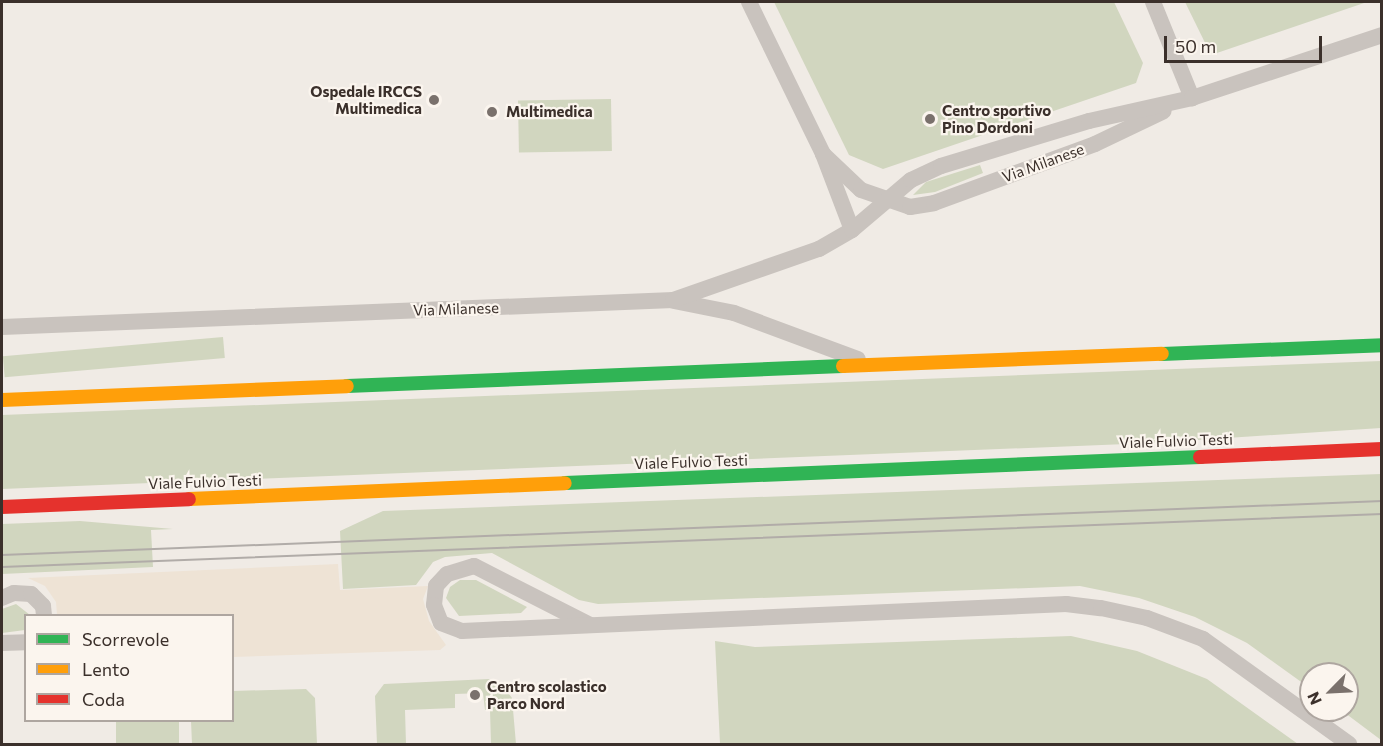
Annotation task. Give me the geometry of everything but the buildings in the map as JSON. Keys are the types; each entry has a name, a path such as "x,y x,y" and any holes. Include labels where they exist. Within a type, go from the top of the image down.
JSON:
{"main road":[{"path":"2,400 1382,345"},
{"name":"Viale Fulvio Testi","path":"2,507 1382,449"}],"street":[{"path":"749,2 823,154 852,230"},
{"path":"1153,2 1192,98"},
{"name":"Via Milanese","path":"2,327 674,300 819,249 852,230 888,202 911,180 951,162 1089,121 1192,98 1382,35"},
{"name":"Via Milanese","path":"888,202 910,207 934,203 1095,144 1192,98"},
{"path":"823,154 861,190 888,202"},
{"path":"674,300 734,313 794,339 876,365"},
{"path":"590,625 474,566 447,574 436,585 434,605 441,622 452,629 590,625 1066,604 1101,608 1147,618 1203,639 1349,744"},
{"path":"2,598 14,593 31,594 43,606 44,614"},
{"path":"2,643 24,642"}],"green space":[{"name":"Centro sportivo Pino Dordoni","path":"774,2 1114,2 1143,63 1136,83 883,169 849,155"},
{"path":"1185,2 1367,2 1211,55"},
{"path":"611,99 612,151 519,153 518,101"},
{"path":"980,165 983,173 935,192 913,195 926,182"},
{"path":"223,337 225,358 5,377 3,356"},
{"path":"1381,361 1381,428 1151,443 2,489 2,415"},
{"path":"1381,474 1381,740 1357,722 1359,722 1359,662 1299,662 1299,680 1247,643 1195,617 1139,598 1080,586 598,604 579,600 492,553 445,557 433,562 416,585 343,589 340,531 383,511"},
{"path":"80,521 173,529 151,530 153,567 2,574 2,524"},
{"path":"460,580 476,580 527,607 521,613 459,616 446,598 450,587"},
{"path":"16,604 29,614 24,614 24,630 2,633 2,609"},
{"path":"1071,636 1137,651 1207,679 1298,744 720,744 715,641 755,647"},
{"path":"489,679 503,686 512,698 516,744 491,744 490,710 485,710 483,693 455,694 455,708 405,710 406,744 377,744 375,696 384,684"},
{"path":"306,689 315,698 317,744 192,744 191,722 234,722 234,691"},
{"path":"116,722 179,722 179,744 116,744"}],"shaded area":[{"path":"338,564 340,590 428,586 423,599 429,621 446,645 440,650 234,657 234,614 57,614 56,602 45,586 28,578"}],"tram line":[{"path":"2,555 1382,501"},
{"path":"2,567 1382,514"}],"traffic: fast":[{"path":"1162,354 1382,345"},
{"path":"347,386 843,366"},
{"path":"565,483 1200,457"}],"traffic: slow":[{"path":"843,366 1162,354"},
{"path":"2,400 347,386"},
{"path":"189,499 565,483"}],"traffic: jam":[{"path":"1200,457 1382,449"},
{"path":"2,507 189,499"}],"place":[{"name":"Ospedale IRCCS Multimedica","path":"434,100"},
{"name":"Multimedica","path":"492,112"},
{"name":"Centro sportivo Pino Dordoni","path":"930,119"},
{"name":"Centro scolastico Parco Nord","path":"475,695"}]}
